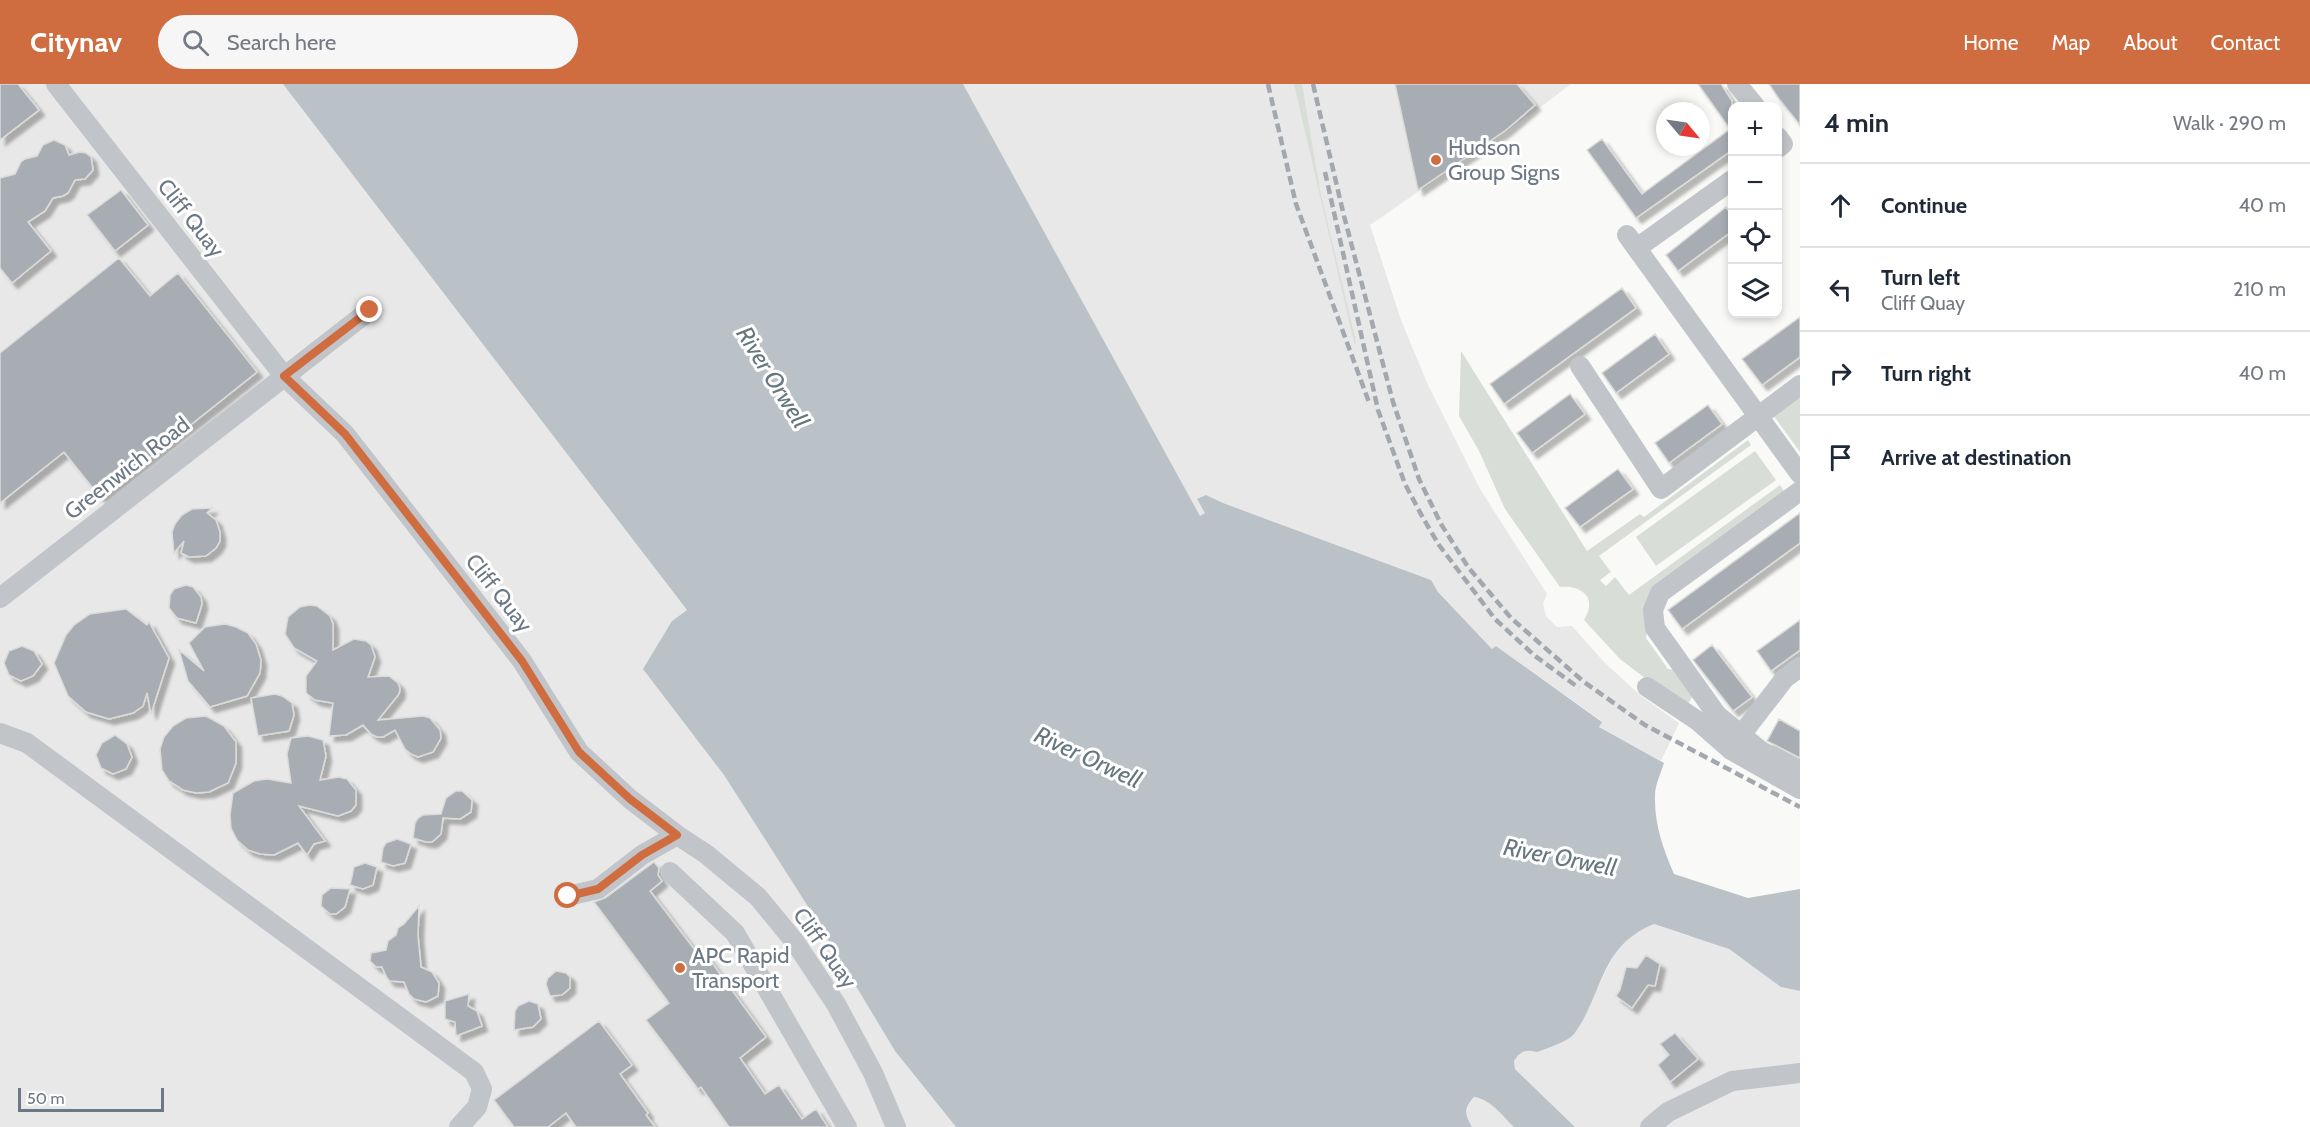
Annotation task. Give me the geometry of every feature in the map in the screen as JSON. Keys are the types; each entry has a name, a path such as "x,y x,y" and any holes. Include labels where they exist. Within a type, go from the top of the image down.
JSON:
{"street":[{"name":"Cliff Quay","path":"56,84 284,376 345,434 522,661 579,752 630,799 706,854 758,897 795,942 836,1004 873,1073 896,1127"},
{"path":"1737,84 1752,102"},
{"path":"1728,182 1632,242 1800,474"},
{"name":"Greenwich Road","path":"0,598 370,310"},
{"path":"1580,366 1661,489 1800,385"},
{"path":"1800,491 1660,593 1653,610 1655,628 1718,715 1761,751 1800,772"},
{"path":"1742,735 1785,678 1800,667"},
{"path":"1647,687 1698,721 1731,750 1800,789"},
{"path":"0,733 27,742 474,1072 482,1089 477,1107 459,1127"},
{"path":"568,896 598,889 642,855 677,835"},
{"path":"670,872 735,933 848,1127"},
{"path":"1650,1127 1668,1112 1732,1081 1800,1072"}],"shaded area":[{"path":"0,84 283,84 687,610 672,621 724,775 807,905 895,1051 956,1127 0,1127"},
{"path":"963,84 1571,84 1370,225 1401,320 1427,383 1480,489 1547,594 1543,604 1546,616 1557,627 1572,626 1604,662 1641,696 1679,723 1661,761 1599,727 1602,721 1496,646 1493,650 1438,592 1431,580 1206,495 1205,513 1200,517"},
{"path":"1294,84 1302,84 1320,191 1356,342 1355,346"},
{"path":"1461,351 1587,551 1640,514 1644,517 1748,440 1751,445 1599,556 1611,572 1600,580 1606,586 1615,577 1629,595 1780,485 1786,494 1657,586 1646,638 1668,669 1677,670 1694,694 1685,709 1620,659 1584,620 1589,605 1586,594 1575,588 1560,587 1505,509 1479,451 1459,416"},
{"path":"1800,395 1800,452 1773,415"},
{"path":"1755,451 1776,480 1656,566 1636,537"},
{"path":"1654,924 1688,936 1703,932 1781,987 1800,991 1800,1127 1575,1127 1515,1069 1514,1061 1519,1052 1527,1049 1594,994 1617,949 1636,932"},
{"path":"1474,1097 1483,1098 1489,1102 1514,1127 1472,1127 1466,1114"}],"water":[{"name":"River Orwell","path":"283,84 963,84 1200,516 1205,513 1197,499 1206,495 1431,580 1438,592 1492,649 1496,646 1602,722 1599,727 1664,763 1656,787 1655,805 1660,836 1674,874 1748,898 1800,889 1800,991 1781,987 1729,949 1654,924 1636,933 1612,958 1574,1034 1562,1042 1537,1052 1523,1052 1514,1061 1515,1069 1575,1127 1514,1127 1491,1104 1474,1097 1466,1112 1472,1127 956,1127 895,1051 807,905 724,775 643,669 672,621 687,610"}],"building":[{"path":"0,84 18,84 39,110 0,140"},
{"name":"Hudson Group Signs","path":"1395,84 1517,84 1535,105 1506,130 1418,190"},
{"path":"1698,84 1721,84 1732,101 1728,102 1728,126"},
{"path":"1769,84 1800,84 1800,125 1782,102"},
{"path":"1728,130 1728,153 1636,218 1587,150 1602,139 1642,194 1693,156 1710,156 1710,144"},
{"path":"54,140 65,145 69,155 86,153 91,157 93,170 85,179 75,180 68,193 53,198 45,211 28,222 51,251 12,283 0,268 0,178 15,174 21,162 37,156 43,145"},
{"path":"121,190 148,225 115,251 87,215"},
{"path":"1726,207 1728,234 1678,271 1666,255"},
{"path":"119,258 150,296 178,273 257,372 100,497 64,452 0,503 0,353"},
{"path":"1622,288 1636,308 1504,404 1490,384"},
{"path":"1800,317 1800,357 1762,385 1742,359"},
{"path":"1655,334 1669,354 1616,393 1602,373"},
{"path":"1570,394 1585,414 1532,453 1517,433"},
{"path":"1708,405 1722,424 1669,463 1655,443"},
{"path":"1618,469 1633,489 1580,527 1565,508"},
{"path":"212,508 207,513 216,520 220,532 220,541 216,548 206,556 189,557 181,553 184,541 174,553 172,532 182,515 192,509"},
{"path":"1800,513 1800,543 1682,629 1668,610"},
{"path":"186,585 193,587 201,597 202,604 196,623 177,618 169,608 170,595 174,589"},
{"path":"317,606 330,616 333,624 333,650 354,639 366,641 371,645 375,657 368,677 389,676 398,683 400,689 399,694 378,720 423,716 430,718 440,730 441,738 433,752 418,757 405,749 395,730 383,737 377,737 363,725 346,735 329,736 333,703 315,700 306,693 306,676 317,661 294,648 285,634 288,617 300,607"},
{"path":"126,609 147,625 149,622 169,658 151,714 147,693 143,706 133,713 109,719 86,712 68,696 54,663 66,635 74,625 90,614"},
{"path":"1800,620 1800,650 1771,671 1757,651"},
{"path":"225,624 248,633 256,644 261,660 260,673 247,696 210,707 188,681 179,650 204,671 189,643 205,627"},
{"path":"1712,645 1752,697 1733,711 1693,660"},
{"path":"22,646 34,651 42,664 33,676 21,681 9,675 4,663 9,651"},
{"path":"275,694 292,703 294,715 289,731 258,736 251,698"},
{"path":"206,716 224,726 236,742 236,763 228,783 209,792 196,793 183,790 169,781 162,770 160,749 164,737 173,726 186,718"},
{"path":"1779,719 1800,731 1800,758 1767,741"},
{"path":"115,735 127,744 132,757 126,769 113,774 101,768 96,755 102,743"},
{"path":"308,736 323,740 326,756 320,780 339,777 347,779 356,790 356,805 351,811 338,816 299,806 325,841 314,844 307,855 298,843 274,855 248,850 237,840 231,828 233,793 254,781 267,779 291,783 287,754 291,738"},
{"path":"456,791 462,791 472,800 471,812 460,819 443,818 441,834 432,842 413,838 418,818 423,815 441,814 446,798"},
{"path":"397,839 411,844 405,863 393,866 381,862 386,843"},
{"name":"APC Rapid Transport","path":"654,862 659,868 658,875 662,881 650,891 694,949 699,945 766,1037 740,1058 765,1094 779,1085 802,1119 816,1109 828,1127 729,1127 701,1087 698,1089 646,1020 669,1003 594,902 605,898"},
{"path":"365,863 377,867 373,885 363,889 350,885 354,867"},
{"path":"331,888 350,889 345,907 336,914 330,914 321,906 322,895"},
{"path":"419,906 418,936 421,967 432,972 439,983 438,996 426,1002 414,999 404,982 390,981 382,967 376,967 370,961 371,953 386,950 388,941 396,935 398,928"},
{"path":"1646,955 1660,964 1655,986 1648,985 1632,1008 1616,996 1620,990 1626,967 1637,968"},
{"path":"556,971 566,973 570,977 570,988 562,995 550,996 546,984 548,978"},
{"path":"469,994 468,1006 477,1011 482,1026 456,1036 455,1022 445,1019 445,1001"},
{"path":"529,1001 538,1004 541,1019 533,1027 514,1030 515,1011 518,1006"},
{"path":"599,1021 632,1065 620,1074 648,1113 646,1115 655,1127 576,1127 566,1113 548,1127 514,1127 494,1100"},
{"path":"1675,1033 1698,1059 1670,1082 1658,1065 1669,1055 1660,1044"}],"railway":[{"path":"1268,84 1296,204 1370,405"},
{"path":"1313,84 1344,216 1393,402 1419,479 1441,524 1468,567 1511,618 1584,682 1645,725 1800,807"},
{"path":"1325,172 1378,410 1405,484 1439,545 1495,619 1535,656 1579,688"}],"place":[{"name":"Hudson Group Signs","path":"1436,160"},
{"name":"APC Rapid Transport","path":"680,968"}],"route":[{"path":"370,310 284,376 345,434 522,661 579,752 630,799 677,835 642,855 598,889 568,896"}]}
